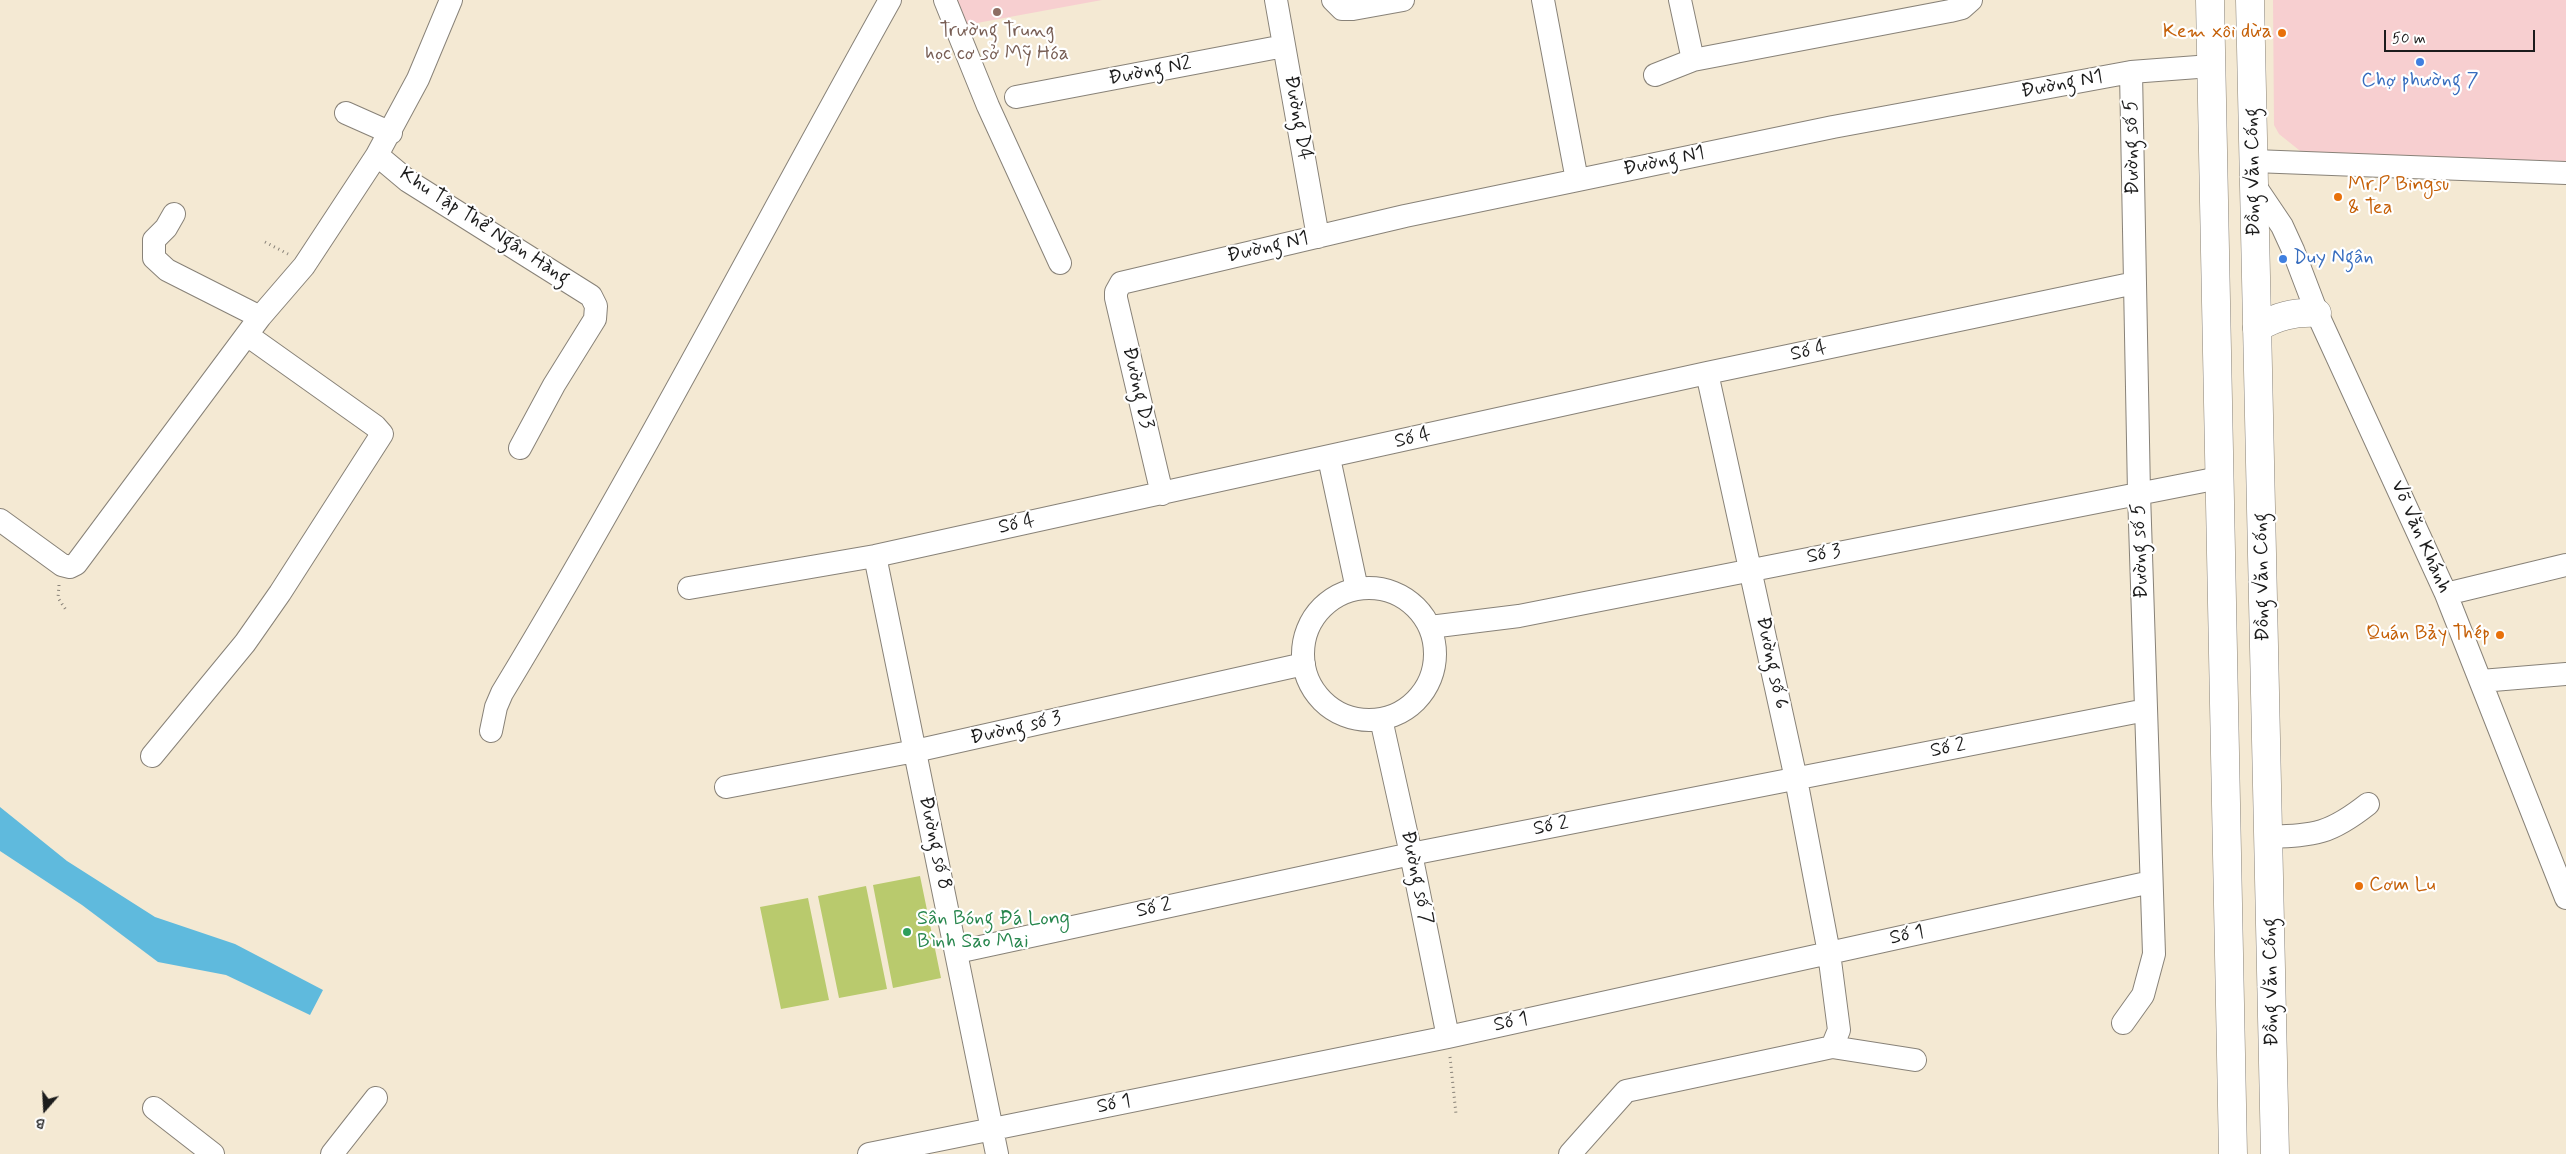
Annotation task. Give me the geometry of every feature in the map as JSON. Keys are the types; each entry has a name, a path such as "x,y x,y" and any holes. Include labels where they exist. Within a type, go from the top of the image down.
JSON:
{"main road":[{"name":"Đồng Văn Cống","path":"2210,0 2233,1154"},
{"name":"Đồng Văn Cống","path":"2250,0 2276,1154"},
{"path":"2257,328 2283,315 2299,312 2318,313"},
{"path":"2226,835 2269,836"}],"street":[{"name":"Khu Tập Thể Ngân Hàng","path":"451,0 418,79 378,155 408,181 591,296 596,306 595,319 554,385 520,448"},
{"path":"491,731 496,707 502,693 598,531 780,196 890,0"},
{"path":"945,0 988,106 1060,263"},
{"name":"Đường D4","path":"1276,0 1318,237"},
{"path":"1333,0 1342,9 1353,9 1403,0"},
{"path":"1543,0 1577,180"},
{"path":"1680,0 1693,60"},
{"path":"1656,75 1693,60 1950,12 1962,8 1971,0"},
{"name":"Đường N2","path":"1016,98 1284,46"},
{"name":"Đường N1","path":"1121,283 1577,180 1833,127 2132,72 2211,66"},
{"name":"Đường số 5","path":"2123,1023 2143,995 2154,954 2139,493 2132,72"},
{"path":"346,113 391,133"},
{"path":"0,520 62,566 70,568 76,564 260,317 304,266 378,155"},
{"path":"2255,173 2566,172"},
{"name":"Võ Văn Khánh","path":"2255,173 2282,226 2318,313 2446,594 2566,898"},
{"path":"174,214 166,228 154,240 154,258 167,270 260,317"},
{"name":"Đường D3","path":"1121,283 1116,292 1116,298 1162,494"},
{"name":"Số 4","path":"690,588 874,556 1707,374 2136,283"},
{"path":"152,756 255,629 382,434 375,426 247,335"},
{"name":"Đường số 6","path":"1707,374 1796,779 1829,953 1839,1030 1832,1047"},
{"path":"1329,458 1357,589"},
{"name":"Số 3","path":"1430,627 1519,616 2219,478"},
{"name":"Đường số 8","path":"874,556 997,1154"},
{"path":"2446,594 2566,564"},
{"path":"1357,589 1387,590 1413,604 1430,627 1436,650 1432,674 1421,695 1403,711 1381,719 1360,719 1334,709 1323,701 1310,684 1304,664 1303,647 1307,630 1315,615 1327,603 1341,594 1357,589"},
{"name":"Đường số 3","path":"726,787 915,751 1304,664"},
{"path":"2480,681 2566,674"},
{"name":"Số 2","path":"956,952 1411,854 2146,710"},
{"name":"Đường số 7","path":"1381,719 1411,854 1448,1037"},
{"path":"2269,836 2311,835 2330,830 2347,821 2368,804"},
{"name":"Số 1","path":"869,1154 1448,1037 2151,882"},
{"path":"1570,1154 1626,1091 1832,1047 1915,1060"},
{"path":"332,1154 376,1098"},
{"path":"154,1108 213,1154"}],"path":[{"path":"1448,1037 1456,1114"}],"shaded area":[{"name":"Trường Trung học cơ sở Mỹ Hóa","path":"954,0 1102,0 966,25"},
{"name":"Chợ phường 7","path":"2273,0 2566,0 2566,169 2309,158 2279,134 2274,125"}],"green space":[{"name":"Sân Bóng Đá Long Bình Sao Mai","path":"920,876 941,978 893,988 873,885"},
{"path":"866,886 887,989 839,998 818,896"},
{"path":"808,898 829,1000 781,1009 760,907"}],"water":[{"path":"0,807 67,861 155,917 235,944 323,990 310,1015 226,975 158,962 82,905 0,851"}],"place":[{"name":"Trường Trung học cơ sở Mỹ Hóa","path":"997,12"},
{"name":"Kem xôi dừa","path":"2282,33"},
{"name":"Chợ phường 7","path":"2420,62"},
{"name":"Mr.P Bingsu & Tea","path":"2338,197"},
{"name":"Duy Ngân","path":"2283,259"},
{"name":"Quán Bảy Thép","path":"2500,635"},
{"name":"Cơm Lu","path":"2359,886"},
{"name":"Sân Bóng Đá Long Bình Sao Mai","path":"907,932"}]}
